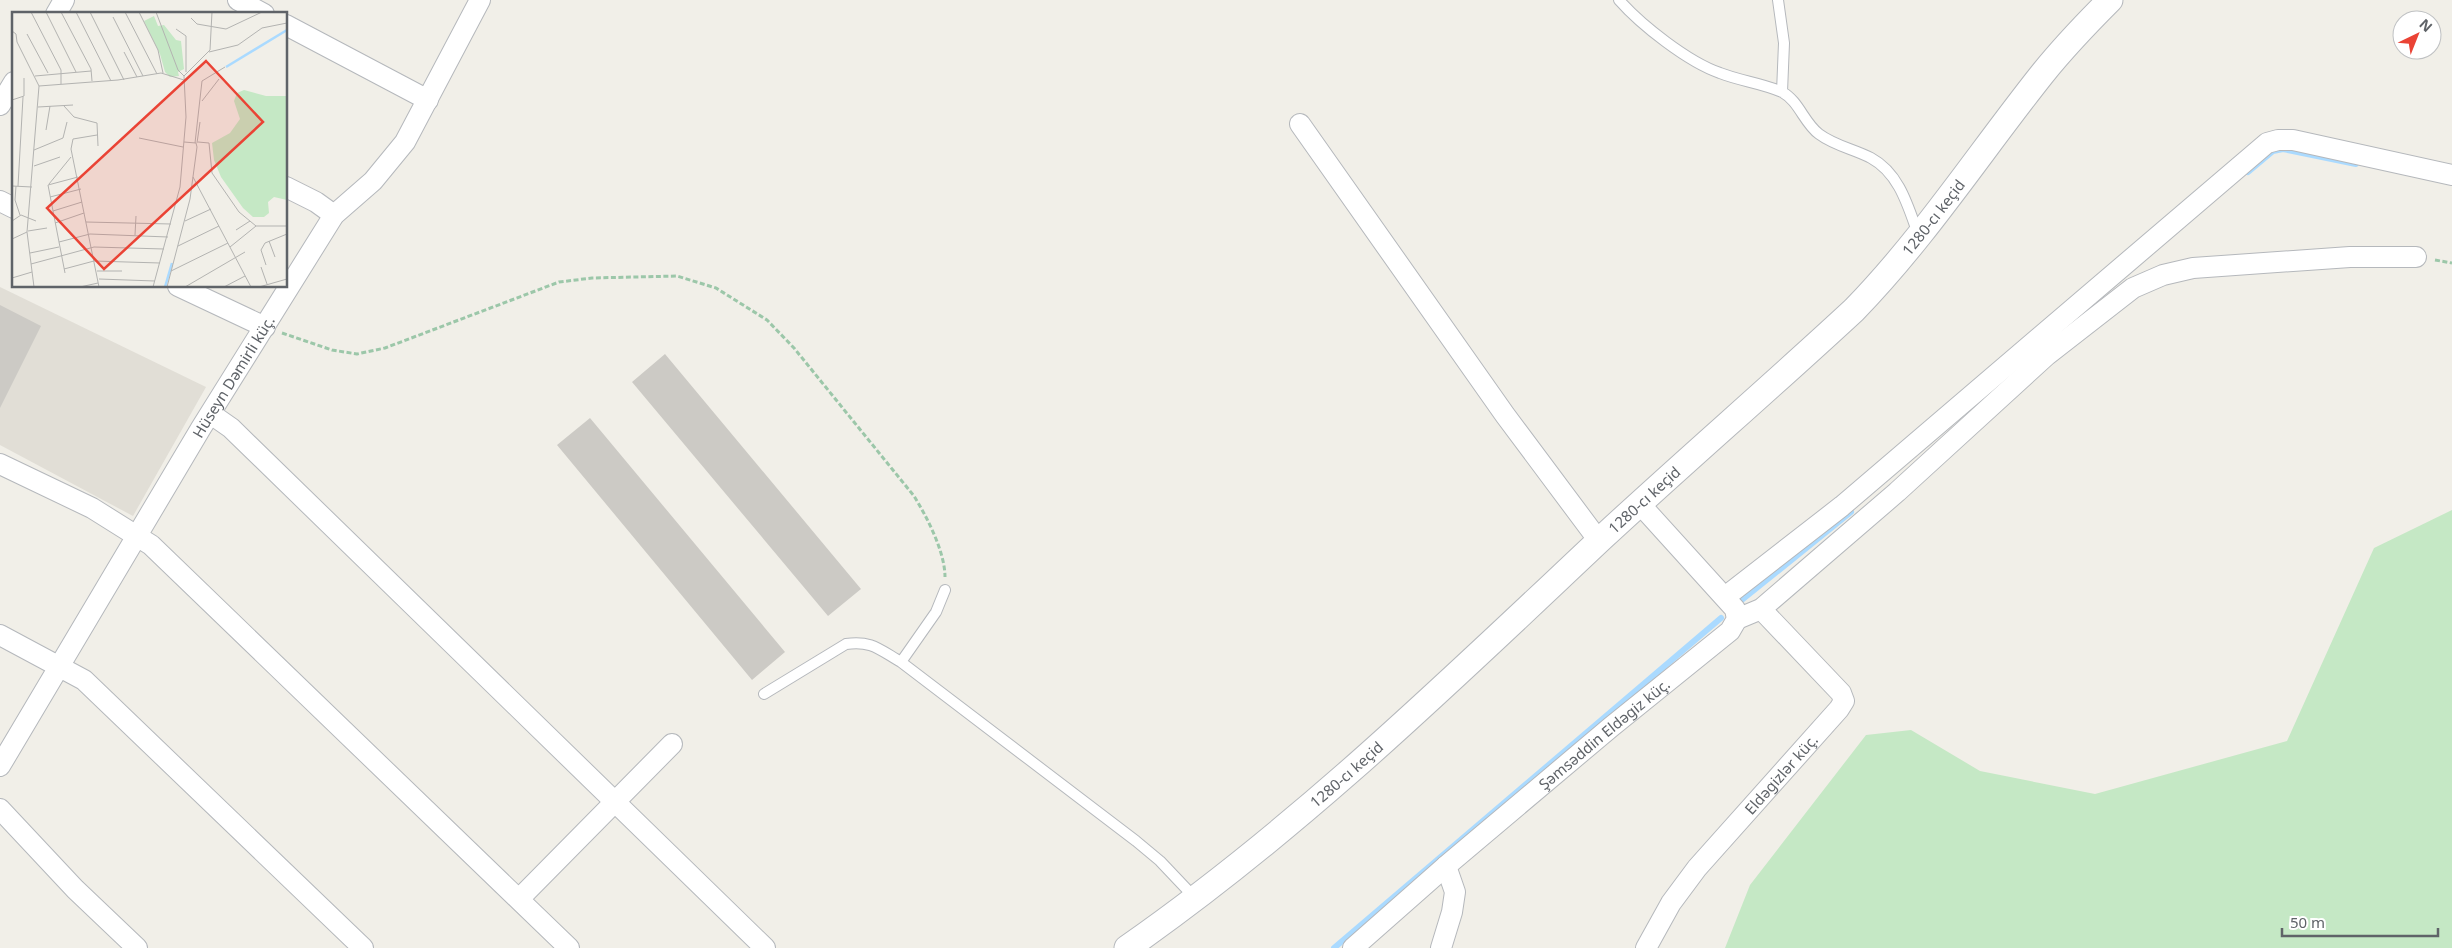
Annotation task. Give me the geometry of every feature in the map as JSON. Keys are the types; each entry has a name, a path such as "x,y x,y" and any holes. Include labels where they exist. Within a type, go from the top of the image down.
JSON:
{"street":[{"path":"57,12 64,0"},
{"path":"238,0 260,12"},
{"name":"Hüseyn Dəmirli küç.","path":"0,766 137,535 334,215 373,181 405,142 480,0"},
{"name":"1280-cı keçid","path":"1127,948 1196,899 1264,846 1442,688 1639,503 1854,310 1883,280 1919,237 2044,72 2110,0"},
{"path":"288,26 428,100"},
{"path":"0,105 12,85"},
{"path":"1300,124 1500,407 1599,541"},
{"path":"1725,597 1842,506 2267,143 2278,140 2293,140 2452,175"},
{"path":"288,188 316,202 334,215"},
{"path":"0,202 12,207"},
{"path":"1639,503 1725,597 1735,609 1737,619 1761,609 1897,492 2047,355 2133,288 2163,274 2193,268 2350,257 2416,257"},
{"path":"182,288 265,327"},
{"path":"211,414 231,428 765,948"},
{"path":"0,464 92,508 137,535 166,559 569,948"},
{"name":"Eldəgizlər küç.","path":"1646,948 1671,903 1696,868 1839,709 1844,701 1841,693 1835,686 1761,609"},
{"name":"Şəmsəddin Eldəgiz küç.","path":"1353,948 1446,866 1611,727 1716,645 1730,631 1737,619"},
{"path":"0,635 84,680 363,948"},
{"path":"518,899 672,744"},
{"path":"0,809 75,889 137,948"},
{"path":"1441,948 1452,912 1455,892 1446,866"}],"lane":[{"path":"1619,0 1629,12 1668,44 1718,73 1782,92 1792,99 1817,133 1832,143 1871,158 1883,166 1902,191 1919,237"},
{"path":"1778,0 1784,43 1782,92"},
{"path":"901,662 936,612 945,590"},
{"path":"764,694 846,644 861,641 874,646 901,662 1136,841 1160,862 1196,899"}],"path":[{"path":"265,327 332,350 357,354 386,348 559,282 592,278 677,276 716,288 767,320 794,348 914,496 926,515 945,568 945,590"}],"shaded area":[{"path":"0,287 206,387 133,516 0,445"}],"green space":[{"path":"2452,510 2452,948 1725,948 1750,885 1866,735 1911,730 1980,771 2095,794 2287,741 2374,548"}],"building":[{"path":"0,305 41,326 0,408"},
{"path":"665,354 861,589 828,616 632,382"},
{"path":"590,418 785,652 752,680 557,445"}],"waterway":[{"path":"2248,172 2273,151 2283,149 2356,164"},
{"path":"1743,599 1851,512"},
{"path":"1334,948 1721,618"}]}
